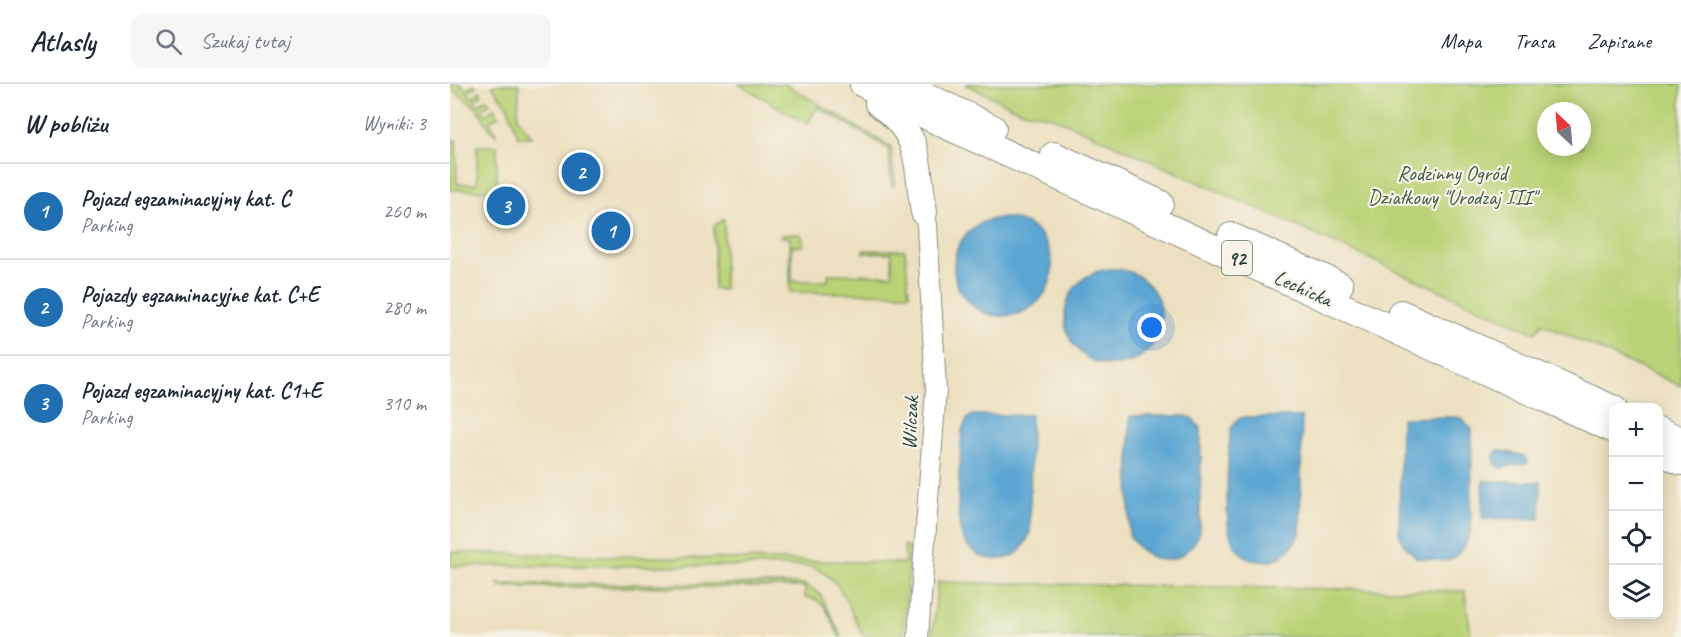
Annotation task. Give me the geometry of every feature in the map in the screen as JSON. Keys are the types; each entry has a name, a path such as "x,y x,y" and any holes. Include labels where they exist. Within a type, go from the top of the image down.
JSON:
{"main road":[{"path":"850,84 897,118 910,134 917,151 924,212"},
{"name":"Lechicka","path":"863,84 940,123 1609,428"},
{"name":"Lechicka","path":"902,84 1609,407"},
{"path":"1663,432 1681,440"},
{"path":"1663,453 1681,462"}],"street":[{"name":"Wilczak","path":"918,637 937,366 927,225 924,212"}],"green space":[{"path":"450,84 460,84 466,90 474,84 476,86 468,93 472,98 480,91 482,94 474,101 478,105 486,99 490,103 482,110 486,115 494,108 499,116 490,121 496,134 491,131 477,109 452,89"},
{"path":"494,84 519,84 518,118 532,137 518,137 508,107 492,86"},
{"path":"739,84 785,84 888,145 891,148 895,184 892,186 888,148 818,107 807,124"},
{"name":"Rodzinny Ogród Działkowy \"Urodzaj III\"","path":"965,84 1681,84 1681,386 1542,324 1535,333 1053,117 1019,110"},
{"path":"450,140 456,140 457,184 477,184 477,146 497,146 497,191 450,190"},
{"path":"724,219 724,290 714,289 714,226"},
{"path":"783,234 800,234 803,239 803,246 792,246 792,281 828,281 828,274 892,275 892,253 863,253 864,250 905,250 909,294 790,292 790,238 780,237"},
{"path":"904,545 910,550 903,637 864,637 837,585 830,577 809,566 450,566 450,552 905,563"},
{"path":"938,582 1465,591 1471,637 932,637"},
{"path":"498,584 804,584 820,594 842,637 839,637 831,617 823,606 812,598 805,597 805,587 499,587"}],"water":[{"path":"1003,218 1022,222 1038,232 1048,248 1052,267 1048,286 1038,302 1022,312 1003,316 984,312 968,302 958,286 954,267 958,248 968,232 984,222"},
{"path":"1113,269 1132,272 1147,283 1158,298 1161,317 1158,336 1147,351 1132,362 1113,365 1094,362 1079,351 1068,336 1065,317 1068,298 1079,283 1094,272"},
{"path":"973,415 1031,415 1030,533 1019,551 1007,558 994,559 976,553 967,545 961,533 958,498 962,430 967,419"},
{"path":"1130,416 1186,416 1192,418 1201,429 1200,533 1193,545 1175,558 1165,560 1146,554 1129,535"},
{"path":"1302,417 1300,534 1285,554 1268,561 1256,561 1242,554 1233,542 1229,528 1227,484 1231,429 1238,419"},
{"path":"1401,418 1462,418 1472,430 1471,531 1463,548 1455,557 1445,561 1417,558 1404,545 1399,534"},
{"path":"1498,450 1524,456 1528,463 1500,468 1495,463 1494,455"},
{"path":"1483,481 1541,482 1540,519 1482,518"}],"place":[{"name":"Pojazdy egzaminacyjne kat. C+E","path":"581,172"},
{"name":"Pojazd egzaminacyjny kat. C1+E","path":"506,206"},
{"name":"Pojazd egzaminacyjny kat. C","path":"611,231"}]}
